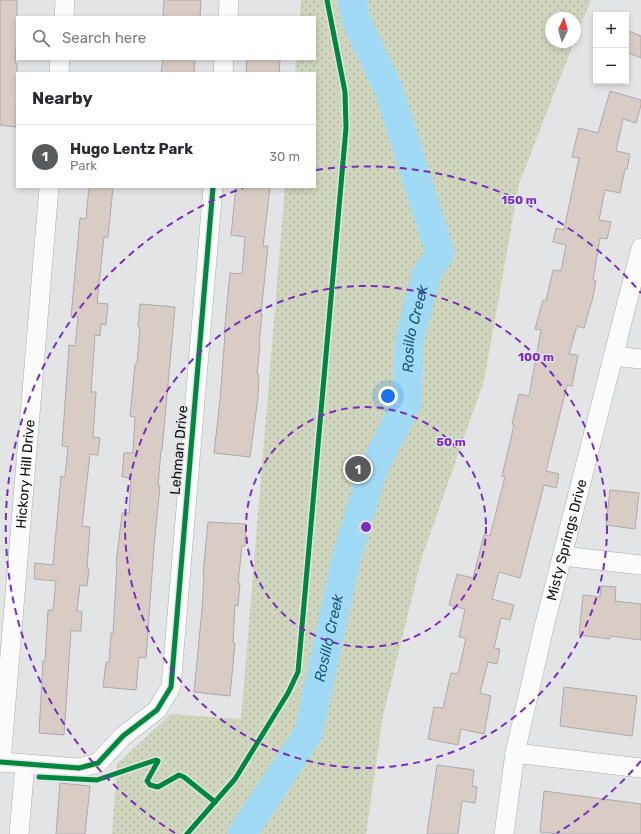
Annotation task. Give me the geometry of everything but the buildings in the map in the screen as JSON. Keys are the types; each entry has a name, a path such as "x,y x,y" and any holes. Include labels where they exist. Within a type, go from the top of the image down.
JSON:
{"street":[{"path":"64,16 65,0"},
{"path":"228,16 229,0"},
{"path":"59,72 60,60"},
{"path":"223,72 224,60"},
{"name":"Hickory Hill Drive","path":"0,762 49,188"},
{"name":"Lehman Drive","path":"25,764 79,768 98,763 123,736 157,710 171,687 213,188"},
{"name":"Misty Springs Drive","path":"504,834 515,753 544,627 641,248"},
{"path":"613,356 641,359"},
{"path":"562,556 641,565"},
{"path":"515,753 641,768"},
{"path":"0,762 25,764 20,834"}],"green space":[{"path":"301,0 591,0 581,25 581,12 545,12 545,48 572,48 519,184 484,381 422,557 383,716 366,834 112,834 117,764 171,714 241,719 285,188 316,188 316,72 295,72 296,60 316,60 316,16 300,16"}],"waterway":[{"name":"Rosillo Creek","path":"242,834 308,734 346,559 373,469 407,403 409,341 426,275 440,253 388,88 356,20 352,0"}],"cycle path":[{"path":"187,834 235,779 288,693 298,672 346,128 345,92 327,0"},
{"path":"0,762 79,768 98,763 123,736 157,710 171,687 213,188"},
{"path":"39,777 97,780 156,760 158,761 147,781 150,785 158,787 179,775 184,777 215,802"}],"place":[{"name":"Hugo Lentz Park","path":"358,469"}]}
